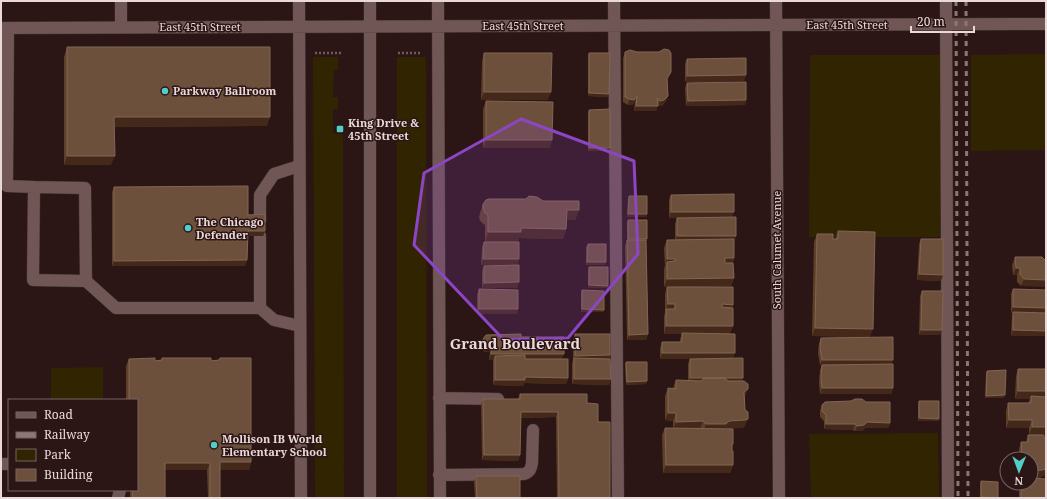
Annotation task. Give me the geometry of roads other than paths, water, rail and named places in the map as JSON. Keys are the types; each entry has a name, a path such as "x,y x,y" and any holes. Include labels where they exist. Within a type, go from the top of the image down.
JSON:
{"street":[{"path":"121,1 121,27"},
{"path":"299,1 301,498"},
{"path":"370,1 370,498"},
{"path":"438,1 440,498"},
{"path":"614,1 618,498"},
{"name":"South Calumet Avenue","path":"776,1 779,498"},
{"path":"946,1 948,498"},
{"name":"East 45th Street","path":"4,28 1046,24"},
{"path":"4,28 7,186 85,188 86,281"},
{"path":"260,220 260,195 274,174 300,166"},
{"path":"34,187 33,280 86,281 116,308 260,308 274,320 300,326"},
{"path":"260,236 260,308"},
{"path":"439,398 498,399"},
{"path":"440,475 498,475 528,473 532,469 533,430"}],"railway":[{"path":"956,1 958,498"},
{"path":"966,1 968,498"}],"place":[{"name":"Parkway Ballroom","path":"165,91"},
{"name":"King Drive & 45th Street","path":"340,129"},
{"name":"The Chicago Defender","path":"188,228"},
{"name":"Mollison IB World Elementary School","path":"214,445"}],"district":[{"name":"Grand Boulevard","path":"515,344"}]}
